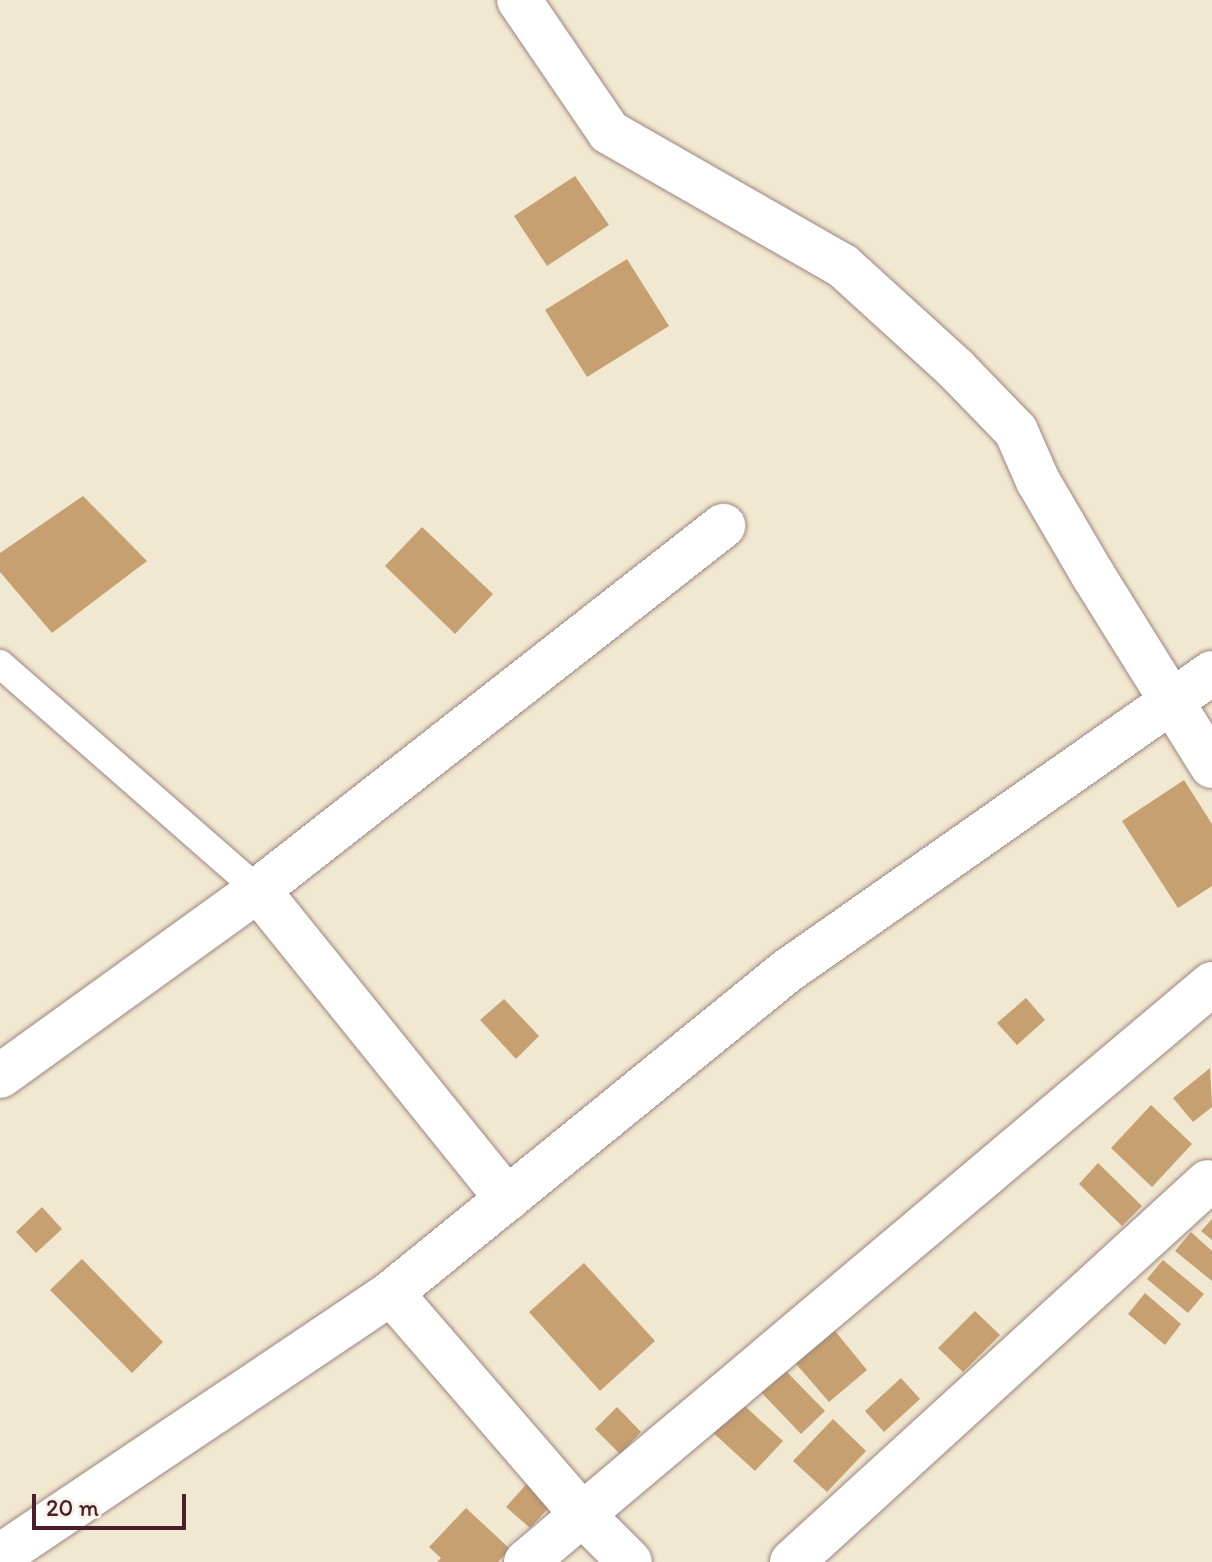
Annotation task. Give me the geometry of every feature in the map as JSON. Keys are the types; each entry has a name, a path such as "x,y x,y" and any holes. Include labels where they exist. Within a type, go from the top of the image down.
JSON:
{"street":[{"path":"519,0 609,132 843,266 956,369 1016,431 1038,481 1212,766"},
{"path":"0,1076 258,890 723,526"},
{"path":"0,1556 391,1293 787,971 1212,673"},
{"path":"258,890 507,1199"},
{"path":"526,1562 1212,984"},
{"path":"792,1562 1208,1182"},
{"path":"391,1293 581,1513 630,1562"}],"lane":[{"path":"0,664 258,890"}],"building":[{"path":"575,176 609,225 547,266 514,216"},
{"path":"627,259 669,326 587,377 545,310"},
{"path":"83,496 147,561 52,633 0,572 0,553"},
{"path":"422,527 493,594 455,634 385,566"},
{"path":"1184,780 1212,824 1212,886 1178,908 1122,821"},
{"path":"1026,998 1045,1020 1017,1045 997,1023"},
{"path":"504,999 539,1036 516,1059 480,1020"},
{"path":"1210,1068 1212,1107 1193,1122 1173,1098"},
{"path":"1151,1105 1192,1144 1152,1187 1111,1148"},
{"path":"1098,1163 1142,1206 1122,1226 1079,1184"},
{"path":"42,1207 62,1229 36,1253 16,1232"},
{"path":"1212,1219 1212,1240 1201,1231"},
{"path":"1191,1232 1212,1251 1212,1281 1175,1251"},
{"path":"82,1259 163,1342 132,1373 50,1290"},
{"path":"1163,1260 1204,1294 1188,1313 1147,1279"},
{"path":"584,1263 655,1341 600,1391 529,1312"},
{"path":"1145,1293 1181,1324 1165,1345 1128,1314"},
{"path":"975,1311 1000,1335 963,1372 938,1348"},
{"path":"830,1325 867,1370 829,1402 791,1358"},
{"path":"782,1367 825,1411 801,1434 759,1390"},
{"path":"901,1378 920,1399 884,1432 865,1411"},
{"path":"737,1399 783,1441 755,1471 709,1429"},
{"path":"617,1407 641,1432 620,1454 595,1429"},
{"path":"833,1419 866,1451 827,1492 793,1461"},
{"path":"530,1480 554,1502 530,1528 506,1507"},
{"path":"466,1508 510,1549 498,1562 437,1562 441,1558 429,1547"}]}
